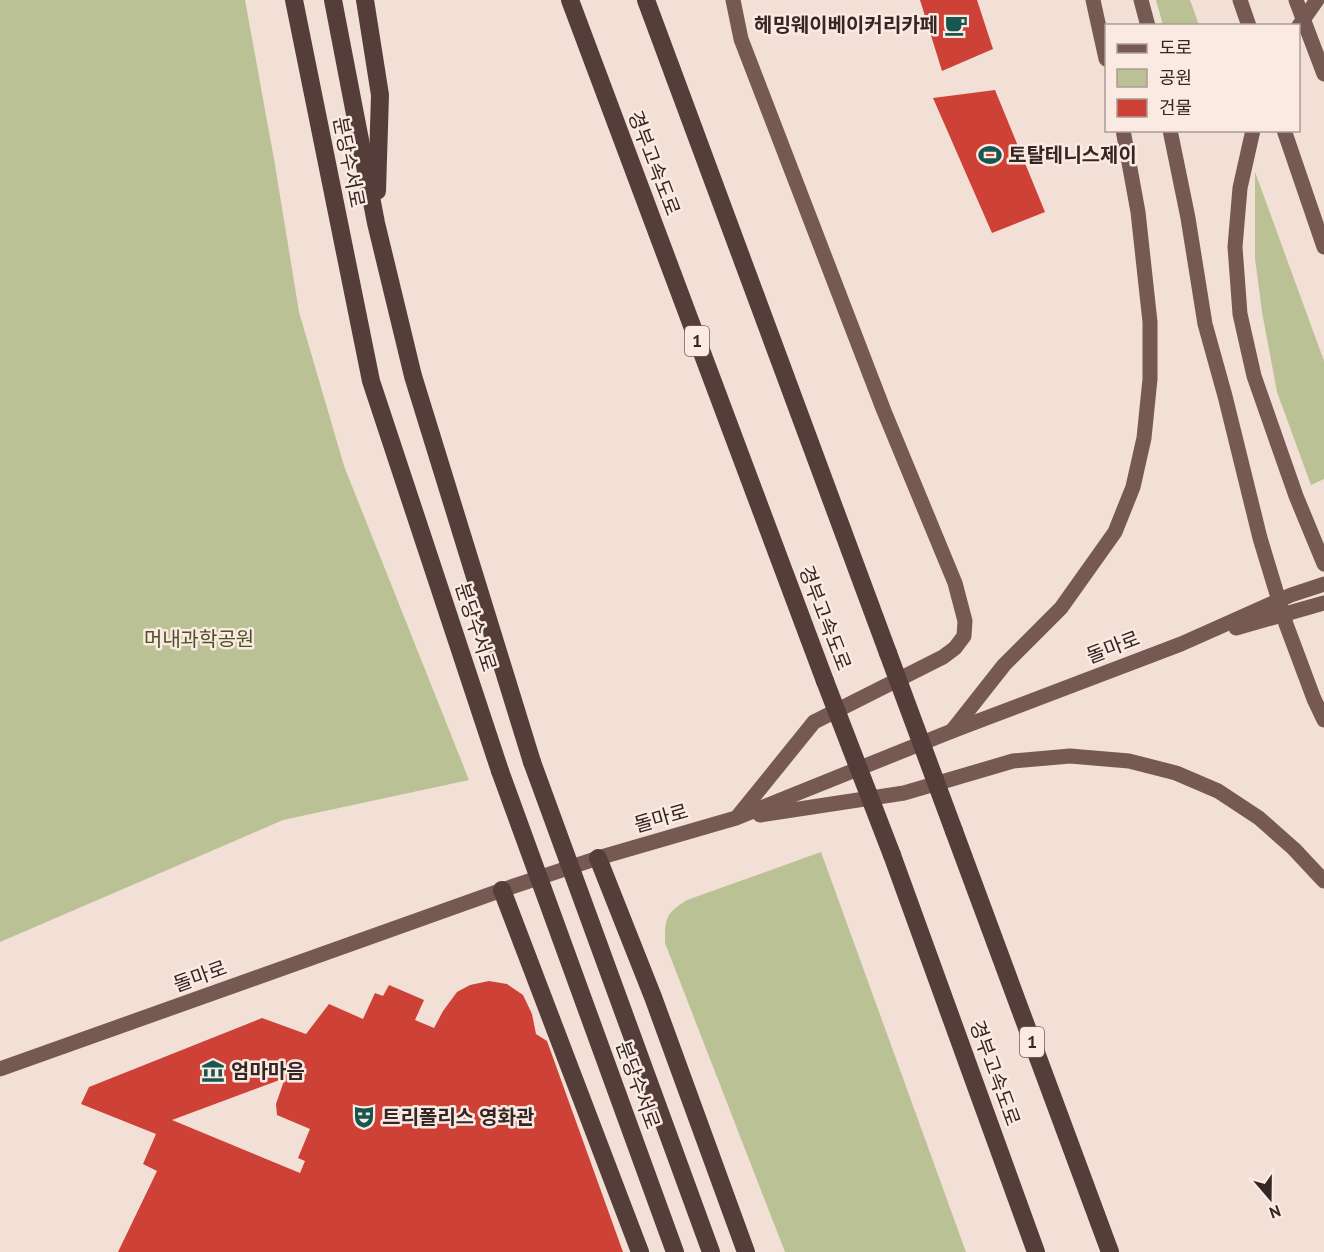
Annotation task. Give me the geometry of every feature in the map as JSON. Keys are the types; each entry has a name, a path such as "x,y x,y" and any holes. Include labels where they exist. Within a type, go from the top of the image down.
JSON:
{"highway":[{"name":"분당수서로","path":"294,0 371,381 500,771 675,1252"},
{"name":"분당수서로","path":"333,0 376,223 412,376 532,762 711,1252"},
{"path":"365,0 380,95 376,223"},
{"name":"경부고속도로","path":"570,0 892,855 1036,1252"},
{"name":"1","path":"646,0 1110,1252"},
{"path":"598,858 653,997 746,1252"},
{"path":"502,890 640,1252"}],"main road":[{"path":"733,0 741,39 884,411 955,583 965,621 964,636 955,648 943,657 814,722 736,818"},
{"path":"1093,0 1105,51"},
{"path":"1141,0 1147,24"},
{"path":"1240,0 1248,24"},
{"path":"1296,0 1324,74"},
{"path":"1300,26 1317,0"},
{"path":"952,730 1004,665 1061,608 1115,532 1133,487 1144,438 1150,379 1150,322 1138,212 1123,132"},
{"path":"1170,132 1188,218 1205,324 1260,538 1286,624 1324,720"},
{"path":"1253,132 1240,188 1235,247 1240,314 1254,376 1296,496 1324,564"},
{"path":"1285,132 1324,247"},
{"path":"1291,595 1324,573"},
{"name":"돌마로","path":"0,1070 502,890 598,858 736,818 952,730 1181,644 1291,595 1324,584"},
{"path":"1181,644 1324,603"},
{"path":"736,818 904,793 1013,761 1070,756 1129,761 1176,773 1218,791 1259,818 1294,849 1324,881"}],"green space":[{"name":"머내과학공원","path":"0,0 245,0 299,312 344,466 469,780 283,820 0,942"},
{"path":"1156,0 1190,0 1199,24 1163,24"},
{"path":"1255,172 1324,361 1324,479 1311,485 1277,392 1262,312 1255,258"},
{"path":"821,852 966,1252 785,1252 665,943 666,922 670,913 687,900"}],"building":[{"name":"헤밍웨이베이커리카페","path":"920,0 977,0 993,49 942,71"},
{"name":"토탈테니스제이","path":"995,90 1045,212 992,233 933,98"},
{"path":"489,981 507,984 523,995 532,1014 536,1034 547,1041 623,1252 118,1252 157,1171 143,1164 156,1134 81,1104 89,1087 262,1018 306,1034 329,1004 363,1019 375,993 383,996 389,985 424,1000 415,1020 434,1028 457,992 470,985","holes":["285,1078 276,1104 277,1115 310,1129 298,1158 305,1161 300,1173 172,1120"]}],"place":[{"name":"헤밍웨이베이커리카페","path":"956,25"},
{"name":"토탈테니스제이","path":"990,155"},
{"name":"엄마마음","path":"213,1071"},
{"name":"트리폴리스 영화관","path":"364,1117"}]}
